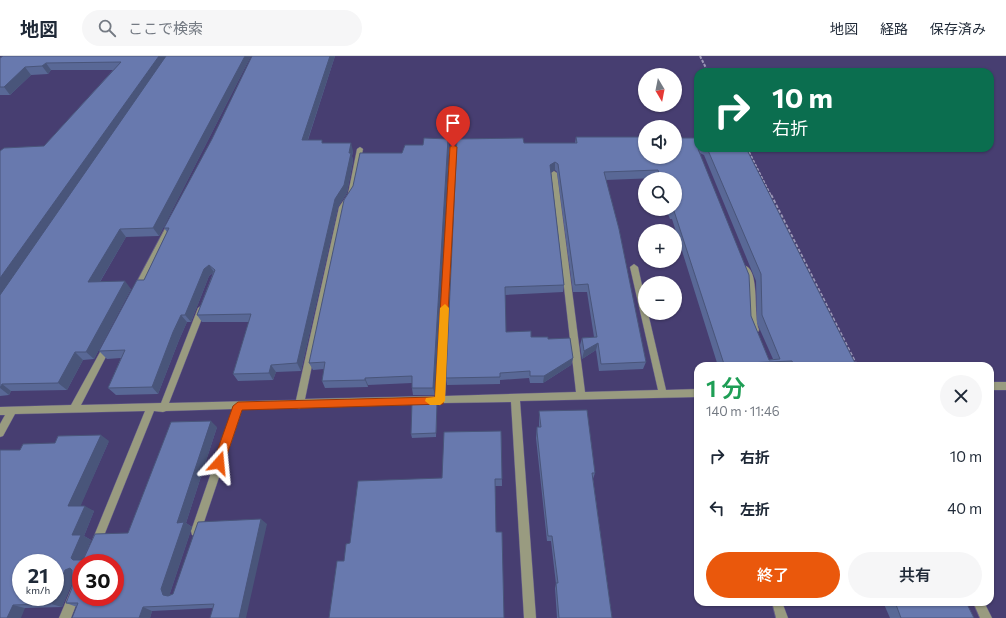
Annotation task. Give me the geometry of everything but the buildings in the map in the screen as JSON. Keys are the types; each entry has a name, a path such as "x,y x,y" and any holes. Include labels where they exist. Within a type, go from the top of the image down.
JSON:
{"street":[{"path":"440,401 453,147"},
{"path":"299,405 342,207 352,194 360,150"},
{"path":"554,173 580,396"},
{"path":"132,299 175,216"},
{"path":"742,259 751,282 752,323 758,338"},
{"path":"634,267 663,394"},
{"path":"163,408 206,299"},
{"path":"74,409 110,340"},
{"path":"994,386 1006,386"},
{"path":"0,411 299,405 694,393"},
{"path":"515,398 530,618"},
{"path":"193,540 238,406"},
{"path":"92,554 151,408"},
{"path":"0,433 12,411"},
{"path":"65,618 72,601"},
{"path":"779,606 782,618"},
{"path":"980,606 986,618"}],"path":[{"path":"700,56 706,68"},
{"path":"748,152 855,362"}],"slow traffic":[{"path":"430,401 440,401 445,308"}],"route":[{"path":"219,463 238,406 440,401 453,147"}]}
